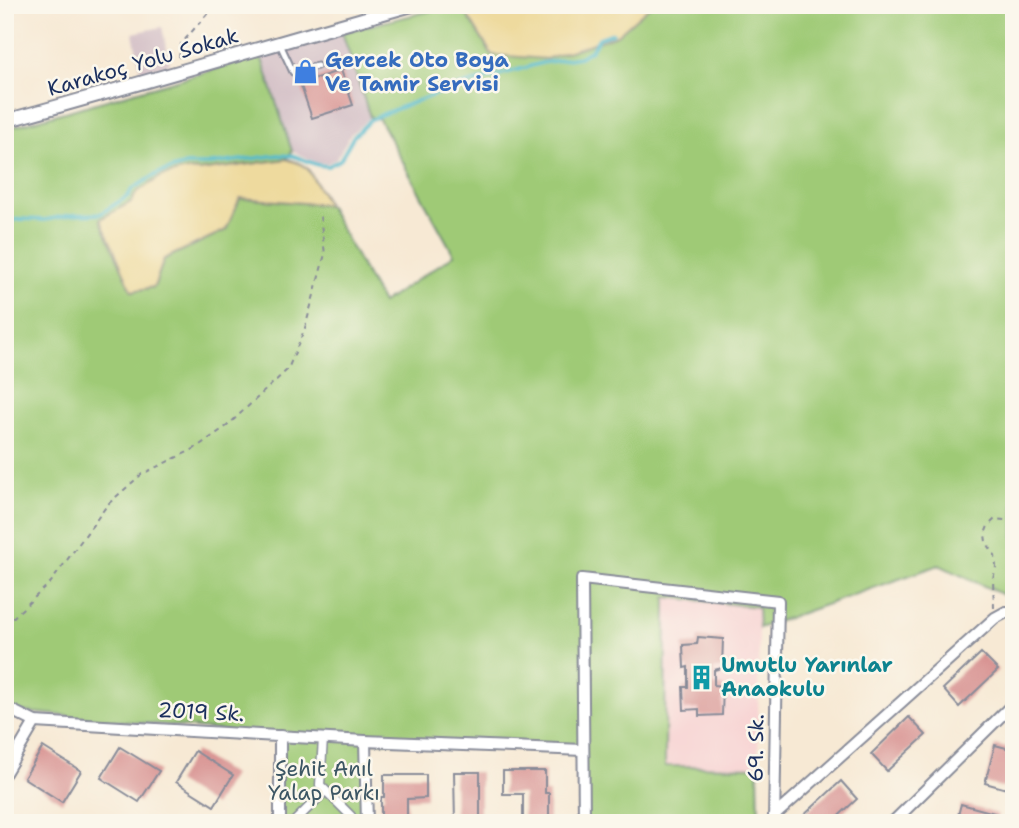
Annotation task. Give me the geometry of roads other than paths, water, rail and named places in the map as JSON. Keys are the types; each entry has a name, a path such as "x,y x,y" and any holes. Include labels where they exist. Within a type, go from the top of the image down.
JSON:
{"street":[{"name":"Karakoç Yolu Sokak","path":"5,121 178,74 279,42 412,5"},
{"name":"69. Sk.","path":"583,750 582,579 778,601 774,819"},
{"path":"774,819 995,618 1006,612 1014,613"},
{"path":"5,707 35,722 5,773"},
{"path":"891,823 1010,707"},
{"name":"2019 Sk.","path":"35,722 323,739 583,750"},
{"path":"280,736 280,823"},
{"path":"323,739 320,785 351,816 345,823"},
{"path":"365,741 367,823"},
{"path":"583,750 584,823"},
{"path":"293,823 326,791"}],"lane":[{"path":"279,42 293,72 317,66"}],"waterway":[{"path":"5,222 100,214 128,196 132,189 159,173 186,165 278,155 294,156 328,166 340,160 353,137 370,120 449,89 542,63 580,57 591,50 599,38 613,33"}],"place":[{"name":"Gercek Oto Boya Ve Tamir Servisi","path":"305,72"},
{"name":"Umutlu Yarınlar Anaokulu","path":"701,677"}],"park label":[{"name":"Şehit Anıl Yalap Parkı","path":"324,781"}]}
